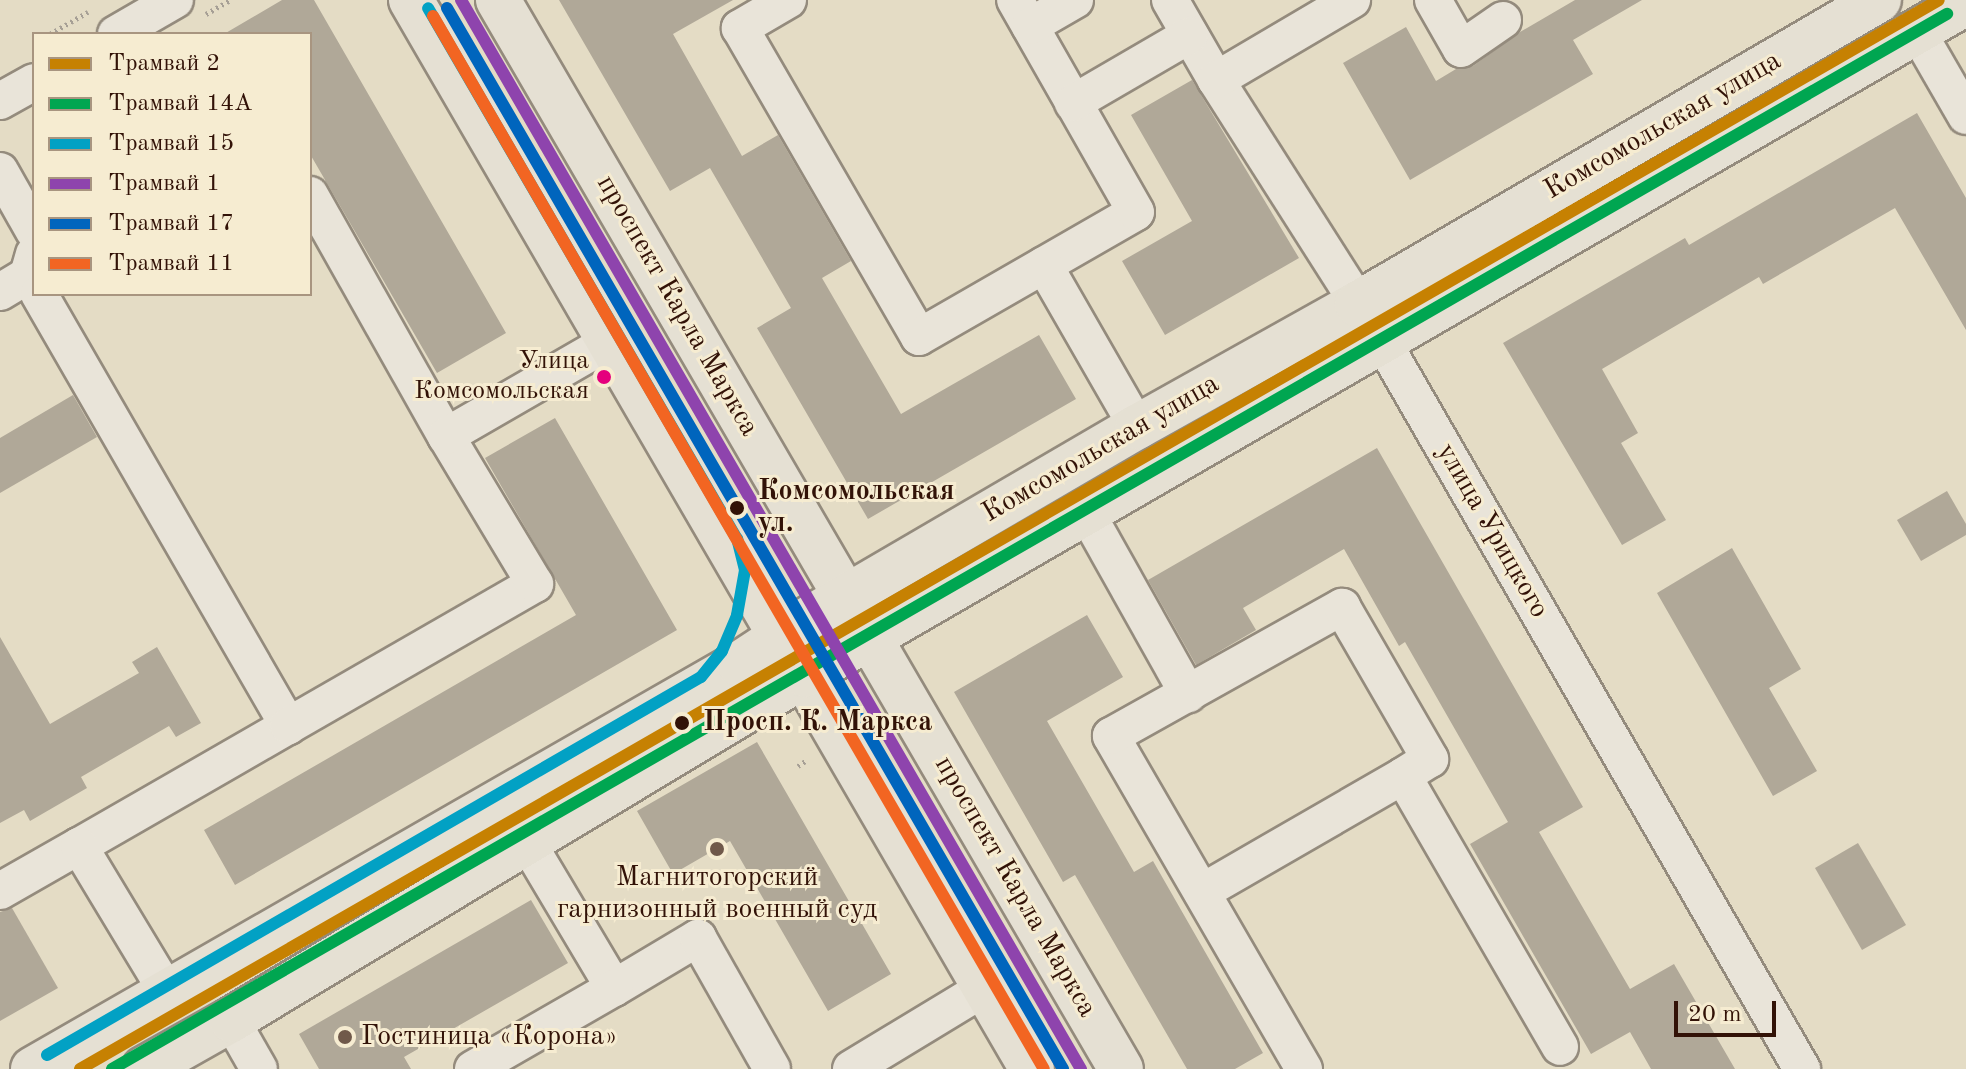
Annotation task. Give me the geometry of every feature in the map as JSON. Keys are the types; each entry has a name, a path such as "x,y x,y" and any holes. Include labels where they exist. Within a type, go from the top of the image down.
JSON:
{"main road":[{"path":"411,0 1032,1069"},
{"name":"проспект Карла Маркса","path":"498,0 1121,1069"},
{"name":"Комсомольская улица","path":"144,1069 231,1020 805,675 1086,512 1369,321 1879,0"},
{"name":"Комсомольская улица","path":"33,1069 739,664 846,596 1137,427 1369,321 1966,3"}],"street":[{"path":"107,20 175,0"},
{"path":"788,0 740,28 919,337 1136,212 1022,13 1075,0"},
{"name":"улица Урицкого","path":"1170,0 1216,80 1369,321 1802,1069"},
{"path":"1216,80 1352,0"},
{"path":"1433,0 1461,49 1503,20"},
{"path":"1917,31 1966,116"},
{"path":"1073,103 1190,35"},
{"path":"0,101 32,83"},
{"path":"0,171 32,227"},
{"path":"0,891 535,584 446,436 312,199"},
{"path":"1044,265 1137,427"},
{"path":"36,296 288,726"},
{"path":"446,436 609,342"},
{"path":"1086,512 1188,694"},
{"path":"1202,892 1430,759 1342,607 1111,736 1304,1069"},
{"path":"1403,776 1560,1047"},
{"path":"527,842 614,988"},
{"path":"79,846 167,992"},
{"path":"473,1069 698,938 772,1069"},
{"path":"851,1069 985,988"},
{"path":"231,1020 259,1069"}],"path":[{"path":"58,32 107,20"}],"building":[{"path":"282,0 314,0 506,333 437,373 312,157 312,32 227,32"},
{"path":"559,0 733,0 673,34 742,156 778,135 851,261 822,278 901,414 1039,335 1076,399 868,519 757,328 791,308 710,168 670,191"},
{"path":"1575,0 1642,0 1573,40 1593,74 1410,180 1343,63 1406,27 1436,81 1456,69 1473,66 1520,32"},
{"path":"1192,80 1299,258 1165,335 1122,261 1192,221 1131,115"},
{"path":"1917,113 1966,198 1966,330 1895,208 1763,284 1759,277 1602,369 1638,433 1621,443 1666,520 1622,545 1503,343 1685,238 1689,245"},
{"path":"73,395 97,437 0,493 0,438"},
{"path":"555,418 677,630 235,885 204,830 576,615 485,458"},
{"path":"1377,448 1583,807 1539,832 1630,989 1674,964 1735,1069 1651,1069 1630,1032 1591,1054 1470,844 1508,822 1405,642 1399,646 1344,549 1243,608 1256,630 1196,665 1148,580"},
{"path":"1947,491 1966,524 1966,535 1921,561 1897,520"},
{"path":"1732,548 1801,669 1769,688 1817,771 1773,796 1657,593"},
{"path":"1087,615 1123,677 1047,721 1134,872 1153,861 1263,1053 1235,1069 1187,1069 1075,875 1063,882 954,692"},
{"path":"0,637 50,724 139,673 132,662 157,647 201,723 176,737 169,726 81,777 87,788 30,821 24,810 0,823"},
{"path":"757,742 891,974 828,1011 730,841 673,874 637,811"},
{"path":"1858,843 1906,925 1862,950 1815,868"},
{"path":"531,900 568,963 404,1057 411,1069 319,1069 299,1034"},
{"path":"12,908 58,988 0,1021 0,912"}],"tram line":[{"name":"1","path":"461,0 1081,1069"},
{"name":"2","path":"80,1069 1939,0"},
{"name":"15","path":"47,1055 701,677 722,651 737,615 745,570 737,539 428,8"},
{"name":"17","path":"447,8 1063,1069"},
{"name":"14А","path":"112,1069 1947,14"},
{"name":"11","path":"433,16 1044,1069"}],"place":[{"name":"Улица Комсомольская","path":"604,377"},
{"name":"Комсомольская ул.","path":"737,508"},
{"name":"Просп. К. Маркса","path":"682,723"},
{"name":"Магнитогорский гарнизонный военный суд","path":"717,849"},
{"name":"Гостиница «Корона»","path":"345,1037"}]}
